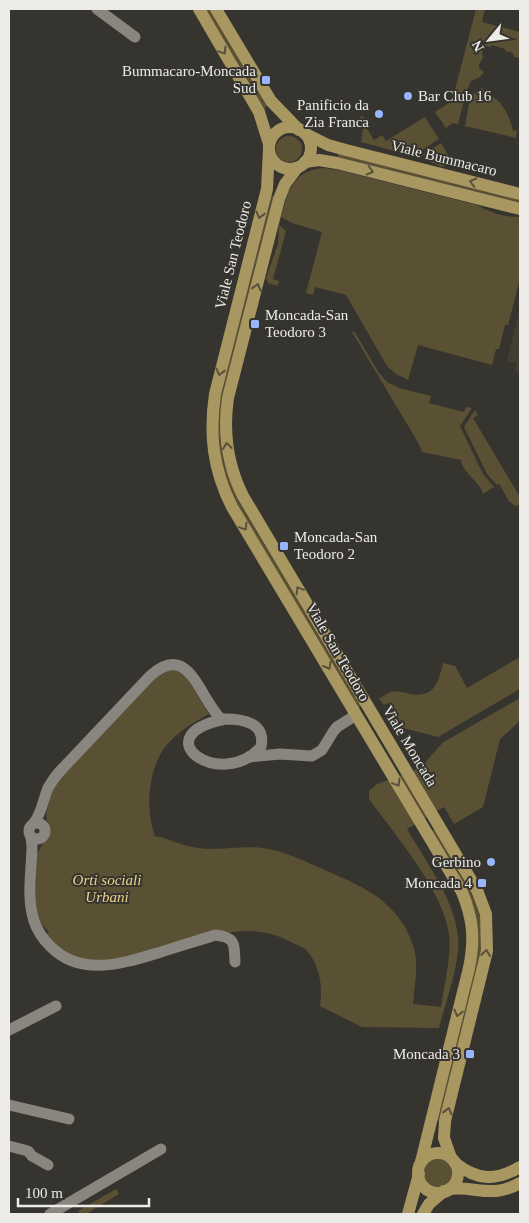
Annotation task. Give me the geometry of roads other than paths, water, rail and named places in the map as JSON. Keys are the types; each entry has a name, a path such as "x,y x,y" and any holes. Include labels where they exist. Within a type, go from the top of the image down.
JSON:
{"main road":[{"name":"Viale San Teodoro","path":"198,9 259,112 269,147 266,194 215,394 211,425 215,460 223,488 232,507 462,892 470,916 473,939 469,968 408,1214"},
{"name":"Viale Bummacaro","path":"216,9 271,101 302,131 339,148 520,194"},
{"path":"259,112 263,114 268,113 272,108 271,101"},
{"path":"301,165 310,153 310,142 302,131 283,128 274,134 269,147 270,155 276,164 286,169 301,165 319,160 338,163 520,209"},
{"path":"338,163 334,153 339,148"},
{"name":"Viale Moncada","path":"301,165 285,184 279,199 228,398 226,429 229,459 233,474 243,496 477,890 483,905 487,924 487,951 445,1121 444,1138 453,1160"},
{"path":"266,194 274,191 279,199"},
{"path":"356,714 368,707"},
{"path":"373,743 385,736"},
{"path":"520,1167 509,1173 490,1178 471,1174 446,1155 435,1153 425,1158 420,1168 423,1185 427,1189 438,1192 465,1188 490,1192 505,1190 520,1183"},
{"path":"423,1214 429,1204 456,1182 458,1172 453,1160"},
{"path":"490,1178 486,1185 490,1192"}],"street":[{"path":"97,9 135,37"},
{"path":"222,720 209,704 188,670 168,664 160,667 150,676 52,780 47,790 37,832 30,878 30,900 34,922 44,940 68,960 90,966 123,963 215,935 227,937 233,942 235,962"},
{"path":"209,704 212,716 209,724"},
{"path":"249,757 261,747 262,741 260,731 248,722 238,719 222,720 192,733 189,738 188,748 195,756 205,761 222,764 249,757 280,754 312,756 326,746 332,732 337,727 356,714"},
{"path":"262,741 271,750 280,754"},
{"path":"9,1030 56,1006"},
{"path":"9,1105 68,1119"},
{"path":"9,1146 28,1151 32,1156 48,1165"},
{"path":"50,1214 162,1149"}],"place":[{"name":"Bummacaro-Moncada Sud","path":"266,80"},
{"name":"Bar Club 16","path":"408,96"},
{"name":"Panificio da Zia Franca","path":"379,114"},
{"name":"Moncada-San Teodoro 3","path":"255,324"},
{"name":"Moncada-San Teodoro 2","path":"284,546"},
{"name":"Gerbino","path":"491,862"},
{"name":"Moncada 4","path":"482,883"},
{"name":"Moncada 3","path":"470,1054"}],"park label":[{"name":"Orti sociali Urbani","path":"107,888"}]}
